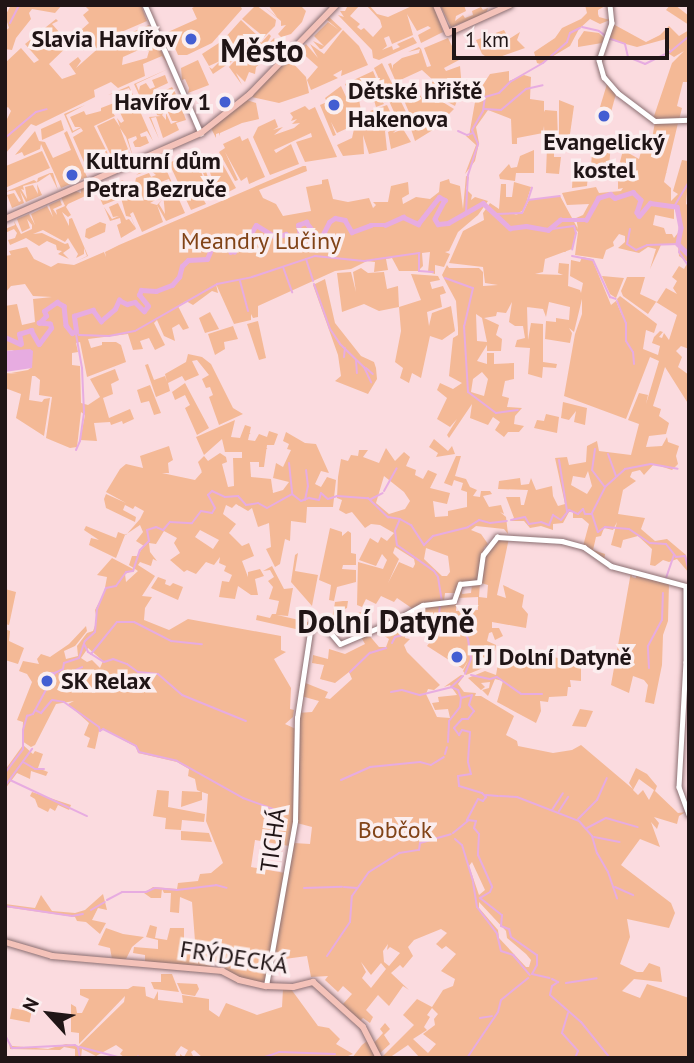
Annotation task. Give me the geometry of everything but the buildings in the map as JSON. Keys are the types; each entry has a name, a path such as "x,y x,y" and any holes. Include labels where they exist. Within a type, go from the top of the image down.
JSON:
{"main road":[{"path":"5,218 200,131 246,96 334,5"},
{"path":"436,5 448,33 510,5"},
{"name":"FRÝDECKÁ","path":"5,942 52,956 221,970 239,980 266,986 289,988 315,983 364,1028 379,1058"}],"street":[{"path":"145,5 200,131"},
{"path":"610,5 612,23 599,62 604,77 618,93 655,121 689,120"},
{"name":"TICHÁ","path":"266,986 295,821 300,698 312,624 326,627 340,644 423,605 454,601 460,584 479,582 483,555 497,537 562,541 584,547 605,563 686,587 679,787 689,814"}],"green space":[{"path":"11,5 62,5 55,13 32,9 29,13 31,19 16,38 12,50 5,49 5,31 9,28 5,16"},
{"path":"84,5 141,5 147,21 112,36 106,41 105,49 109,49 107,43 149,25 167,63 162,56 143,64 145,76 118,88 111,82 94,90 95,97 36,126 31,124 5,154 5,123 11,111 8,107 5,109 5,63 21,48 34,63 39,60 25,44 56,19 58,21 52,24 68,42 71,38 73,41 49,64 62,79 76,74 69,64 78,57 81,61 76,68 102,45 92,50 89,47 95,41 87,46 85,43 88,37 75,48 73,46 81,30 89,23 83,15 89,10","holes":["143,48 149,51 147,58 122,65 123,57"]},
{"name":"Slavia Havířov","path":"198,5 240,5 242,9 212,43 187,55 178,55 168,32 197,19 192,8"},
{"path":"256,5 276,20 275,26 264,37 242,19"},
{"path":"262,5 277,17 268,5 300,5 306,11 302,22 291,34 281,37 278,34 286,25 281,26 281,21"},
{"path":"348,5 369,5 377,14 388,17 414,5 433,5 443,32 421,43 418,35 431,28 428,26 417,31 407,14 413,35 392,44 389,36 384,38 387,46 382,50 392,46 393,50 400,47 397,44 413,37 417,43 379,60 373,58 372,50 338,15 344,17 340,11 345,11","holes":["359,6 367,6 380,20 382,27 373,37 364,28 361,30 357,27 360,24 350,16"]},
{"path":"440,5 464,5 466,11 456,16 455,21 463,15 465,18 473,15 472,11 481,7 483,10 488,8 486,14 451,27"},
{"path":"585,5 607,5 598,10 598,14 599,17 610,20 600,24 590,19 579,29 570,46 540,64 537,63 534,52 555,38 562,28 581,19 587,13"},
{"path":"670,5 675,5 689,16 689,25 666,10"},
{"path":"329,17 342,29 322,49 320,49 313,41 324,46 314,36 328,22 339,30 327,20"},
{"path":"241,20 261,39 261,43 269,34 271,36 265,47 274,38 276,41 274,52 256,67 255,74 249,72 245,82 236,73 242,85 229,67 239,56 223,40"},
{"path":"613,24 646,42 660,35 669,26 679,36 689,30 689,82 683,82 677,106 682,108 679,120 653,119 672,63 684,51 674,57 666,52 670,51 666,39 637,47 607,39"},
{"path":"343,30 359,46 368,65 341,76 342,70 333,75 338,78 311,90 307,80 318,67 300,51 306,44 318,58 310,44 324,54"},
{"path":"504,30 509,39 520,32 517,40 525,48 491,60 482,54 476,40"},
{"path":"584,31 599,33 604,38 602,43 578,47 578,40"},
{"path":"448,38 459,60 444,68 446,71 460,66 462,88 455,106 442,99 441,101 454,109 438,125 423,113 411,117 403,98 417,91 425,102 435,91 431,83 434,81 422,70 396,82 388,64 391,63 393,69 393,65 402,58 419,53 420,49 408,52 419,47 421,49 427,67 431,66 424,48"},
{"path":"222,41 237,58 213,74 209,67 212,69 220,61 209,66 202,54"},
{"path":"288,58 306,77 309,93 279,103 252,97"},
{"path":"198,60 209,85 188,93 189,88 185,79 182,80 181,68"},
{"path":"382,63 409,118 399,123 374,68"},
{"path":"168,69 136,84 139,91 140,86 146,83 150,89 155,87 152,80 165,75 168,83 153,90 158,104 164,102 160,93 172,87 177,96 180,95 177,99 174,95 162,104 166,110 162,115 166,120 166,113 171,124 178,121 172,121 168,112 180,109 179,106 184,104 181,106 186,120 176,123 179,130 163,138 156,117 151,118 159,139 149,117 161,116 157,115 154,105 147,112 134,84"},
{"path":"373,71 380,88 376,92 384,104 376,107 372,93 359,99 363,123 370,124 373,118 370,111 387,105 396,124 385,131 387,150 369,154 363,135 364,154 343,156 337,145 352,138 354,129 350,127 337,133 331,122 336,135 333,136 320,105 327,102 325,98 341,86 348,101 352,100 345,84"},
{"path":"509,71 509,81 524,75 531,77 530,99 544,101 544,112 557,111 558,139 545,144 544,126 543,133 517,138 517,144 512,144 511,119 488,110 476,127 479,143 475,161 465,174 476,145 466,136 469,136 475,102 468,95 477,94 490,74"},
{"path":"607,84 616,94 611,112 600,107"},
{"path":"129,86 153,141 147,131 140,134 141,137 146,136 149,143 140,147 135,147 133,142 137,139 136,136 128,139 133,157 120,128 131,157 124,160 130,157 128,153 119,156 115,161 122,161 115,164 97,126 114,118 120,127 117,118 121,123 124,121 117,106 113,113 115,116 94,126 113,164 104,150 96,153 102,154 106,161 92,169 88,160 93,158 91,155 85,158 87,169 73,137 83,131 81,128 72,133 64,114 85,105 66,115 73,131 81,127 75,127 70,117 84,111 86,115 101,111 101,108 114,103 114,97 127,92 132,102 124,106 132,112 130,107 136,103 129,88 108,95"},
{"path":"247,100 256,103 259,119 242,123 220,133 220,136 219,133 216,134 216,138 211,128"},
{"path":"559,100 574,106 570,134 559,138"},
{"path":"305,106 309,110 315,107 337,157 305,162 296,142 312,137 311,133 274,150 276,153 291,144 299,164 270,175 253,137 258,127 275,119 278,127 273,130 283,127 274,135 294,128 300,123 292,124 297,119 291,121 293,117 290,113"},
{"path":"423,116 436,128 415,141 410,126 420,121 408,122"},
{"path":"61,120 64,130 42,140 41,129"},
{"path":"655,122 678,123 664,182 671,188 671,201 678,194 673,191 682,160 688,161 686,204 689,206 689,349 681,346 676,351 682,357 678,367 689,375 689,405 665,367 653,406 661,409 659,416 669,423 666,434 649,436 646,447 662,446 667,437 668,442 679,446 676,456 678,464 672,470 654,464 644,475 640,470 632,472 630,477 636,481 623,490 618,514 645,518 641,529 655,541 667,539 686,555 689,573 677,559 650,565 652,549 638,536 623,540 621,548 611,545 617,522 613,530 604,528 601,536 596,537 593,550 605,554 604,561 583,546 589,524 582,518 573,518 573,512 569,512 563,523 553,524 553,530 541,526 530,528 524,521 511,521 514,518 506,497 520,497 521,505 524,505 528,490 498,489 499,481 520,478 521,485 529,484 531,478 536,490 552,486 558,506 565,504 555,458 567,457 569,465 586,462 587,446 597,441 599,451 631,455 639,424 628,420 639,393 648,395 646,404 659,361 650,357 626,419 564,396 575,334 582,314 582,299 574,332 569,328 572,333 570,343 545,339 546,321 556,322 556,318 569,320 570,307 549,302 546,317 543,309 527,307 528,340 531,323 543,324 543,362 557,364 556,368 543,367 542,378 528,374 530,348 515,347 517,340 525,338 523,326 515,326 509,322 512,302 506,313 497,312 496,316 484,318 499,325 496,335 502,339 501,351 487,351 487,345 477,361 487,364 487,353 494,353 494,364 514,363 514,379 505,381 502,396 509,398 507,407 522,408 515,416 514,424 524,426 519,432 508,432 504,437 495,430 500,422 493,417 488,425 470,418 472,404 449,438 447,435 457,419 450,427 437,419 447,398 437,390 440,383 453,389 462,383 449,376 453,338 458,335 458,328 456,301 442,275 447,265 449,268 479,268 483,272 483,286 498,285 485,283 483,267 449,263 463,231 484,220 483,213 490,203 499,209 501,184 506,184 506,197 512,197 514,182 531,187 524,210 514,215 523,213 529,200 560,196 578,229 576,218 583,215 589,204 567,205 562,193 596,187 599,193 621,191 623,188 618,189 618,182 627,167 620,162 623,150 639,159 642,148 650,150","holes":["674,206 681,229 674,238 672,234 666,234 664,228 653,225 655,215 674,219","576,230 575,255 603,259 606,250 614,246 613,242 619,234 625,236 625,242 618,248 639,253 648,247 656,249 650,269 661,245 678,245 679,256 688,262 684,269 679,266 672,277 677,281 673,288 677,294 666,288 657,302 640,294 645,277 627,277 621,291 623,296 648,314 656,302 677,315 669,340 664,333 662,338 659,337 663,332 660,331 654,337 652,343 660,346 658,355 643,349 646,330 654,333 657,324 620,296 617,299 623,318 616,301 611,305 592,259 582,257 580,262 571,260 570,276 583,283 581,293 580,290 568,286 569,264 559,263 558,273 563,275 535,274 543,272 545,259 572,249","476,314 482,318 487,342 477,341","482,372 488,379 484,396 471,392 473,379","588,471 592,486 587,494 571,485 573,476 585,478"]},
{"path":"402,125 393,133 403,129 411,142 391,149 388,132"},
{"path":"35,131 39,141 45,142 53,158 71,150 64,133 67,131 87,177 61,188 41,144 40,149 24,156 22,152 15,155"},
{"path":"240,136 242,141 248,138 265,177 249,184 247,177 241,181 225,152 238,180 235,181 219,152 225,148 223,144"},
{"path":"605,143 611,143 609,167 601,179 590,180 592,153 599,152"},
{"path":"554,144 554,157 561,157 559,174 546,173 547,147"},
{"path":"534,150 534,173 516,173 515,181 500,179 499,175 509,164 511,168 517,167 520,156"},
{"path":"42,151 50,168 5,188 6,166"},
{"path":"190,153 192,157 196,155 197,163 203,161 212,191 198,163 209,194 202,197 206,204 191,210 169,163"},
{"path":"217,154 236,188 219,197 205,159"},
{"path":"162,160 176,192 167,197 177,195 185,213 166,221 157,205 163,222 142,232 133,212 130,214 136,229 121,238 117,225 121,223 120,218 110,221 104,207 112,219 119,216 113,217 109,207 118,203 126,220 129,219 135,227 131,217 126,216 121,198 103,205 97,192 94,192 68,204 66,207 71,215 68,217 62,212 69,226 69,219 72,218 88,256 77,261 87,256 84,248 84,254 76,258 78,254 68,238 65,242 43,230 33,234 42,233 65,244 68,243 70,248 63,253 69,259 58,254 62,251 47,241 39,246 26,238 10,245 8,240 15,238 17,233 14,229 5,233 5,229 15,225 14,221 21,234 32,229 27,219 30,228 22,232 17,219 29,214 35,225 31,214 47,206 53,217 49,205 60,200 62,205 53,209 57,215 56,210 65,206 61,197 75,191 81,193 81,189 96,183 102,198 106,197 108,195 104,196 100,187 124,180 111,187 111,195 116,192 114,188 128,182 130,185 135,183 136,178 149,173 151,177 156,175 150,170 136,175 158,161 162,170 159,172 163,172","holes":["169,179 174,192 167,195 171,191 167,181 157,186 163,192 165,214 159,204 162,200 157,205 150,203 159,198 155,184"]},
{"name":"Meandry Lučiny","path":"306,166 307,171 259,190 263,198 276,204 283,216 311,211 306,187 322,184 322,180 328,179 333,199 348,202 369,198 373,208 376,205 373,202 388,202 391,186 408,182 409,194 402,198 403,204 416,197 430,199 439,192 440,182 449,179 450,183 460,186 463,209 466,176 469,177 466,189 472,195 471,200 475,197 488,201 478,215 458,232 449,251 445,252 450,254 444,267 435,265 435,274 428,272 430,252 422,253 423,266 418,271 399,271 392,258 386,259 388,270 374,272 375,262 367,261 351,269 335,271 258,306 258,317 253,318 251,314 251,320 234,324 216,284 218,293 212,291 193,305 186,301 178,306 189,328 183,330 179,324 172,328 175,341 164,336 157,320 154,323 165,345 155,350 149,338 140,341 143,349 133,350 128,334 88,339 91,348 102,345 102,342 116,342 121,345 126,362 87,377 80,342 76,343 78,352 72,353 72,365 80,366 81,403 88,405 100,397 90,379 115,369 119,380 111,384 113,394 103,398 109,418 130,409 134,419 123,424 122,421 111,425 110,422 94,423 97,441 80,440 85,415 81,412 77,447 70,448 46,438 52,397 39,395 40,380 35,376 32,376 29,400 42,402 50,398 44,436 16,418 21,394 5,388 5,373 18,374 11,373 32,367 31,358 12,350 5,351 5,306 17,304 22,325 35,322 33,299 52,297 33,296 25,284 11,286 5,293 5,256 11,255 9,251 27,247 34,259 51,267 58,263 74,265 104,252 106,257 105,252 119,245"},
{"path":"573,170 588,175 587,186 572,188"},
{"path":"50,173 53,173 58,190 50,174 38,182 23,186 24,190 21,189 27,199 25,187 33,185 38,194 37,184 42,195 26,202 20,191 24,203 12,208 7,195 14,193 19,202 21,201 15,190 5,192 34,180 37,182 38,178"},
{"path":"100,222 106,224 105,232 89,239 85,237 86,229"},
{"path":"361,268 368,273 384,272 387,289 398,286 399,307 379,311 364,304 342,312 337,273 351,272 356,292 353,272"},
{"path":"411,274 438,276 440,280 430,282 432,289 443,286 446,293 440,295 442,307 427,312 429,326 432,313 451,306 455,331 442,340 430,336 421,378 412,373 409,383 400,378 403,368 395,362 401,331 399,307 421,300"},
{"path":"602,276 624,278 616,298 610,294"},
{"path":"325,279 335,323 361,356 374,362 377,379 368,394 335,381 341,376 338,355 313,285"},
{"path":"210,312 219,329 205,333 199,318"},
{"path":"258,321 266,358 259,360 247,324"},
{"path":"233,326 238,339 224,342 225,349 215,355 208,334"},
{"path":"188,354 202,357 211,364 233,408 243,414 219,425 209,397 213,395 202,379 209,375 197,360 192,361 199,375 185,381 182,376 168,383 170,391 156,397 145,365 148,364 154,380 165,376 167,382 165,374 186,362"},
{"path":"185,383 209,428 197,435 185,408 190,405 185,395 175,400 172,392"},
{"path":"150,385 161,413 154,415 149,401 141,403 137,390"},
{"path":"563,402 587,408 585,425 574,422 576,411 569,420 561,418"},
{"path":"546,414 559,417 557,433 534,428 537,420 544,421"},
{"name":"Bobčok","path":"235,420 231,437 240,438 245,425 251,427 248,440 255,441 259,434 267,437 269,431 278,434 274,445 267,445 264,467 259,467 259,462 250,462 251,477 271,479 273,493 283,490 289,482 273,478 276,463 283,467 291,450 287,449 289,444 283,441 286,432 305,443 316,444 329,473 321,471 315,484 321,487 327,477 336,480 333,507 307,507 306,523 291,521 290,541 285,539 280,564 275,567 266,549 271,547 269,523 258,527 252,508 248,511 236,504 232,508 226,505 223,514 236,524 229,533 242,546 249,543 254,556 242,561 248,577 248,572 260,569 264,576 255,579 258,595 251,595 238,586 235,599 219,597 222,581 229,582 232,575 224,571 226,566 219,563 220,557 214,565 206,562 196,574 187,570 184,572 170,560 180,553 174,543 177,538 164,531 156,544 149,543 150,552 157,561 153,559 151,566 140,562 138,565 155,576 142,596 152,597 145,608 144,620 169,630 188,619 281,636 281,650 286,652 274,659 291,688 290,709 294,710 293,717 285,724 296,729 297,713 312,712 319,701 301,696 303,682 328,692 325,698 330,699 352,679 349,672 335,683 320,679 324,665 312,663 313,655 328,659 329,649 345,654 365,644 361,637 368,634 379,647 386,647 389,639 375,630 387,626 398,632 398,629 406,633 405,638 410,639 404,645 407,652 440,685 434,690 428,689 426,694 437,717 450,718 448,709 435,710 432,703 439,702 438,697 457,695 450,685 444,687 461,675 464,676 458,684 464,692 476,693 475,696 481,696 514,716 506,735 517,741 518,746 553,753 572,750 581,745 633,789 629,783 636,768 647,774 657,786 655,791 678,813 686,812 679,816 677,824 654,817 659,823 657,829 651,822 660,847 640,839 621,865 671,903 675,913 669,928 627,919 630,937 620,964 637,972 643,972 649,963 660,967 662,982 634,979 622,991 640,998 647,984 689,998 689,1058 420,1058 408,1045 389,1058 381,1058 414,1025 403,1015 417,999 432,1007 443,990 453,986 455,979 441,971 456,954 446,946 442,949 436,944 447,933 441,929 414,940 408,947 413,956 403,968 400,965 391,973 409,990 403,986 389,1006 378,995 366,1010 373,1017 370,1023 363,1018 359,1022 343,1004 352,994 343,986 338,992 325,980 328,976 311,977 307,956 270,961 264,984 238,978 212,959 210,968 145,962 145,955 133,953 134,947 158,949 158,940 146,937 150,925 157,927 155,938 167,940 170,928 184,928 184,942 190,946 202,947 202,942 195,941 192,902 180,897 179,913 170,912 171,893 164,893 162,889 161,898 151,898 144,893 153,887 177,889 178,883 198,881 200,874 211,873 223,863 206,821 208,794 202,792 202,800 181,807 182,791 201,792 197,790 195,779 188,776 189,769 177,762 138,753 136,747 103,729 99,731 95,749 87,747 90,738 84,735 89,723 68,704 74,701 56,704 35,745 31,747 22,741 23,722 17,720 32,682 27,674 19,671 23,661 39,664 37,659 41,654 50,657 69,644 86,626 87,631 75,646 64,651 66,659 78,656 77,646 87,633 93,631 97,620 95,610 104,593 107,577 97,575 112,558 135,570 125,574 126,582 138,571 129,565 132,556 137,556 144,546 136,541 143,532 140,525 127,533 144,511 125,505 123,510 136,517 135,522 106,508 104,499 106,494 126,503 106,492 126,464 143,468 140,456 169,446 173,460 168,463 169,473 162,473 195,480 202,472 198,462 204,456 208,461 220,453 226,457 227,462 222,464 228,487 234,486 233,458 242,458 242,452 225,452 222,439 204,455 196,437","holes":["200,530 219,540 213,549 195,537","88,648 103,661 100,668 92,660 87,662 81,658","639,779 654,790 649,800 643,790 638,795 633,790","297,823 312,827 310,844 294,843","255,840 289,846 285,873 251,867","472,862 485,890 479,895 469,866","479,902 506,931 507,938 531,960 529,967 499,938 498,930 479,908","388,944 387,950 390,947 400,953 389,966 384,962 383,951","361,962 371,975 381,963 386,969 371,988 362,978 366,972","432,1008 438,1014 434,1019 435,1025 423,1034 436,1044 428,1053 413,1039 427,1030 424,1027"]},
{"path":"434,439 448,451 452,446 455,454 436,457 438,453 429,447"},
{"path":"386,448 395,461 404,452 410,457 406,466 416,470 415,475 423,479 428,470 437,474 430,488 450,493 447,504 433,501 435,517 448,516 448,511 467,507 467,492 461,490 463,483 454,480 452,486 444,483 456,456 461,456 455,476 466,479 470,487 477,490 473,496 480,497 481,491 490,491 492,494 483,496 489,507 501,505 504,514 500,512 506,517 508,534 504,529 476,526 471,530 481,534 488,544 484,548 478,581 461,583 456,593 445,593 444,602 413,609 397,598 394,602 381,596 376,604 366,599 362,607 357,605 358,562 383,569 387,560 382,554 376,566 359,560 370,538 378,543 381,537 387,541 394,533 380,525 371,524 365,528 352,512 346,514 339,510 342,500 337,498 338,477 341,459 348,461 351,455 358,456 359,450 368,450 363,457 379,463","holes":["384,476 404,492 410,501 405,509 389,514 376,503","395,547 414,559 415,564 413,568 399,562 388,583 399,559 393,553","426,548 448,556 450,572 447,576 442,576 424,559"]},
{"path":"86,526 116,538 118,532 125,535 116,558 89,545 91,538 99,540 84,530"},
{"path":"330,528 342,532 342,536 348,531 351,533 351,553 356,554 356,565 343,565 342,569 356,570 356,582 337,587 334,601 329,600 331,585 319,580"},
{"path":"509,538 497,595 506,598 503,585 524,595 522,607 528,614 526,628 492,622 492,628 499,628 503,636 495,640 492,632 489,633 487,641 496,645 495,651 487,648 484,652 489,659 488,666 466,675 463,671 468,661 463,669 427,646 434,636 432,632 428,630 417,635 394,623 424,606 456,601 456,611 478,610 478,597 458,598 461,584 462,594 471,593 472,584 480,583 479,597 487,598 488,585 481,583 484,556 497,539"},
{"path":"298,553 295,571 318,575 312,606 291,582 295,555"},
{"path":"272,566 284,589 293,588 288,616 277,615 308,622 309,632 256,620 257,615 270,618 272,614 276,614 279,601 269,599 273,587 268,581 274,577 270,570 263,571"},
{"path":"631,572 632,577 636,578 636,574 669,584 668,621 663,635 662,665 654,704 645,702 648,685 644,680 633,676 629,693 611,685"},
{"path":"158,577 166,580 165,584 170,586 173,583 183,587 178,600 151,588"},
{"path":"5,589 16,592 9,625 5,624"},
{"path":"348,601 347,608 336,613 339,622 327,626 320,619 333,614 335,602"},
{"path":"366,610 372,613 371,619 353,627 348,617"},
{"path":"5,629 10,631 9,641 24,648 18,664 5,660"},
{"path":"528,652 534,653 533,661 539,665 547,656 581,662 581,681 570,680 571,687 568,687 567,696 549,697 548,702 540,701 541,711 536,723 497,702 503,681 495,679 488,696 482,690 489,688 490,682 481,683 485,687 481,690 468,678 485,671 496,675 499,658 524,663"},
{"path":"580,709 593,711 586,727 572,726"},
{"path":"23,745 33,754 35,751 43,754 38,768 48,772 46,776 31,771 30,779 17,773 5,789 5,770"},
{"path":"157,790 169,791 168,807 205,814 204,822 182,820 181,830 165,829 166,818 153,816"},
{"path":"32,792 71,805 69,810 58,805 55,811 50,808 48,812 38,807 35,799 30,796"},
{"path":"181,831 209,833 212,842 181,840"},
{"path":"103,894 107,910 98,908 92,920 106,923 100,934 86,922 77,921 75,917 5,907 5,904 35,908 41,895 52,911 75,913 85,910"},
{"path":"106,928 144,937 132,947 126,959 112,959 110,948 98,945"},
{"path":"161,974 172,974 179,992 154,989 151,982 161,982"},
{"path":"177,983 197,984 199,989 195,996 182,994"},
{"path":"133,986 145,987 146,996 154,999 158,991 158,1000 183,1003 182,995 209,999 209,1010 219,1017 226,1003 257,1015 282,1007 283,989 291,989 318,1026 329,1028 340,1039 336,1044 353,1054 343,1058 203,1058 194,1050 191,1052 194,1058 180,1058 180,1054 184,1057 188,1050 181,1046 175,1054 178,1058 125,1058 120,1054 123,1050 116,1045 96,1056 82,1049 81,1058 75,1058 75,1049 64,1047 60,1050 10,1049 9,1042 12,1046 48,1049 66,1044 79,1046 124,1002 125,996 79,1044 79,1033 71,1032 71,1004 76,1007 77,1013 82,1013 89,999 80,995 80,989 128,989"},
{"path":"12,1008 32,1012 30,1023 10,1019"},
{"path":"385,1023 390,1029 384,1035 390,1044 380,1053 373,1044 383,1033 380,1029"},
{"path":"367,1041 377,1058 352,1058 362,1045"}],"shaded area":[{"path":"5,351 33,351 32,368 5,372"}],"waterway":[{"path":"10,23 19,5"},
{"path":"582,27 599,31 606,36"},
{"path":"466,212 468,175 478,144 472,130 483,111 485,97 499,93 510,82 543,63 567,42 570,33 580,28"},
{"path":"608,38 625,44 628,57 645,64 670,52 689,36"},
{"path":"484,109 501,110 526,89 543,85"},
{"path":"5,138 36,112 47,109"},
{"path":"458,131 467,135 473,133"},
{"path":"675,205 689,182"},
{"path":"528,200 532,188"},
{"path":"5,337 21,344 19,334 31,330 39,344 51,328 50,324 39,323 46,316 44,311 57,302 64,306 66,325 72,333 76,331 74,316 93,310 101,321 115,309 119,300 127,304 135,302 144,311 148,306 139,295 141,290 156,291 172,285 188,260 207,259 215,240 229,238 231,252 234,252 239,242 247,240 256,225 276,237 286,234 292,239 300,235 298,225 306,222 320,240 329,222 335,218 345,220 352,232 371,225 385,225 403,217 418,224 439,197 445,200 435,219 438,224 448,223 483,203 510,228 526,226 548,230 560,220 586,220 598,198 610,194 615,198 633,192 641,200 637,212 639,216 650,203 677,207 681,228 678,244 689,255"},
{"path":"496,214 522,213 528,200 560,196"},
{"path":"552,229 574,226 576,233 572,250"},
{"path":"630,229 627,244 636,250 647,245 679,244"},
{"path":"680,247 679,252 689,267"},
{"path":"76,331 79,335 109,336 135,331 217,284 252,277 315,256 364,261 419,253 419,271 433,272"},
{"path":"572,256 593,260 610,297 616,299"},
{"path":"306,259 313,281"},
{"path":"283,267 292,292"},
{"path":"445,278 473,288 464,326 468,392 496,413 518,410"},
{"path":"240,281 248,311"},
{"path":"314,284 330,329 340,344 364,367 371,382"},
{"path":"617,301 626,323 626,341 633,352 634,364"},
{"path":"76,334 82,368 84,412 76,450"},
{"path":"344,357 345,348"},
{"path":"356,360 357,373"},
{"path":"366,368 373,374"},
{"path":"595,449 592,470 605,487"},
{"path":"608,454 616,476"},
{"path":"559,460 567,511"},
{"path":"289,463 292,493"},
{"path":"592,513 605,487 625,469 651,464 678,469"},
{"path":"384,491 397,468"},
{"path":"305,500 308,486 306,470"},
{"path":"5,773 23,749 23,730 27,716 33,714 55,673 63,669 64,663 79,658 85,641 95,632 97,609 106,588 116,586 126,572 133,571 140,550 149,541 147,530 156,527 163,530 170,522 192,523 201,511 212,513 215,508 208,495 212,491 225,497 238,496 246,505 258,503 267,508 292,494 301,501 309,498 319,500 321,493 328,499 337,496 368,498 388,517 400,519 395,531 397,545 434,571 438,577 442,601"},
{"path":"371,499 383,493"},
{"path":"511,520 525,517 529,524 541,522 549,525 553,515 561,520 569,510 578,514 583,509 585,514 592,514 598,532 605,527 629,529 650,543 666,544 676,557 685,556 689,572"},
{"path":"400,519 411,525 424,545 433,536 468,527 479,520 490,523 507,521"},
{"path":"666,578 674,555"},
{"path":"649,668 648,646 662,620 663,593"},
{"path":"440,604 439,616 456,628 463,628 468,639 471,659 465,674"},
{"path":"409,633 420,630 438,617"},
{"path":"91,654 117,622 134,622 171,641 202,644"},
{"path":"392,643 395,637 407,634"},
{"path":"84,644 88,652 104,662 113,659 138,672 158,674 182,695 246,721"},
{"path":"350,672 370,653 386,648"},
{"path":"59,674 62,676 82,667"},
{"path":"44,673 54,673"},
{"path":"471,675 490,679 497,677 521,694 542,694"},
{"path":"463,676 451,687 458,690 461,698 472,695 469,705 474,711 468,719 462,719 454,728 459,735 462,730 470,732 468,762 471,774 458,776 459,786 482,793 486,797 483,801 478,799 467,820 476,821 474,828 479,834 478,855 492,887 490,892 480,898 502,915 501,926 509,929 511,937 537,955 537,965 532,974 550,978"},
{"path":"391,692 402,690 420,695 451,687"},
{"path":"448,742 449,721 460,707 461,698"},
{"name":"Bobčok","path":"52,700 64,702 99,727 100,731 103,729 136,746 139,752 177,761 243,798 284,813"},
{"name":"Bobčok","path":"35,710 41,713 51,701"},
{"path":"445,754 447,747"},
{"path":"5,786 32,749"},
{"path":"341,780 370,767 420,762 431,765 444,757"},
{"path":"23,762 35,769 44,769"},
{"path":"578,819 597,800 607,778"},
{"path":"10,780 87,816"},
{"path":"552,810 563,793"},
{"path":"486,795 498,796"},
{"path":"500,796 517,797 579,821 592,836 617,898"},
{"path":"559,811 568,797"},
{"path":"587,828 606,818 638,827"},
{"path":"453,833 468,821"},
{"path":"327,956 350,922 352,896 369,872 399,853 419,850 420,843 451,834"},
{"path":"594,837 620,842"},
{"path":"455,839 462,845 473,880"},
{"path":"473,882 477,907 497,934 501,951 513,955 530,975"},
{"path":"107,900 122,892 146,892 155,888 177,890 216,885 227,888"},
{"path":"304,888 342,887"},
{"path":"344,887 357,888"},
{"path":"615,887 633,895"},
{"path":"91,910 105,902"},
{"path":"5,906 72,916 83,914"},
{"path":"467,1058 498,1012 501,1000 528,978"},
{"path":"566,983 597,978"},
{"path":"552,979 558,982 552,986 550,995 581,1022 610,1058"},
{"path":"568,1013 562,1033 578,1051 575,1058"},
{"path":"480,1018 492,1016"},
{"path":"5,1035 12,1048 75,1045 80,1058"},
{"path":"80,1047 122,1058"},
{"path":"262,1058 279,1052 335,1054"}],"place":[{"name":"Slavia Havířov","path":"191,39"},
{"name":"Havířov 1","path":"225,102"},
{"name":"Dětské hřiště Hakenova","path":"334,105"},
{"name":"Evangelický kostel","path":"604,116"},
{"name":"Kulturní dům Petra Bezruče","path":"72,175"},
{"name":"TJ Dolní Datyně","path":"457,657"},
{"name":"SK Relax","path":"47,681"}],"district":[{"name":"Město","path":"262,50"},
{"name":"Dolní Datyně","path":"386,621"}]}
